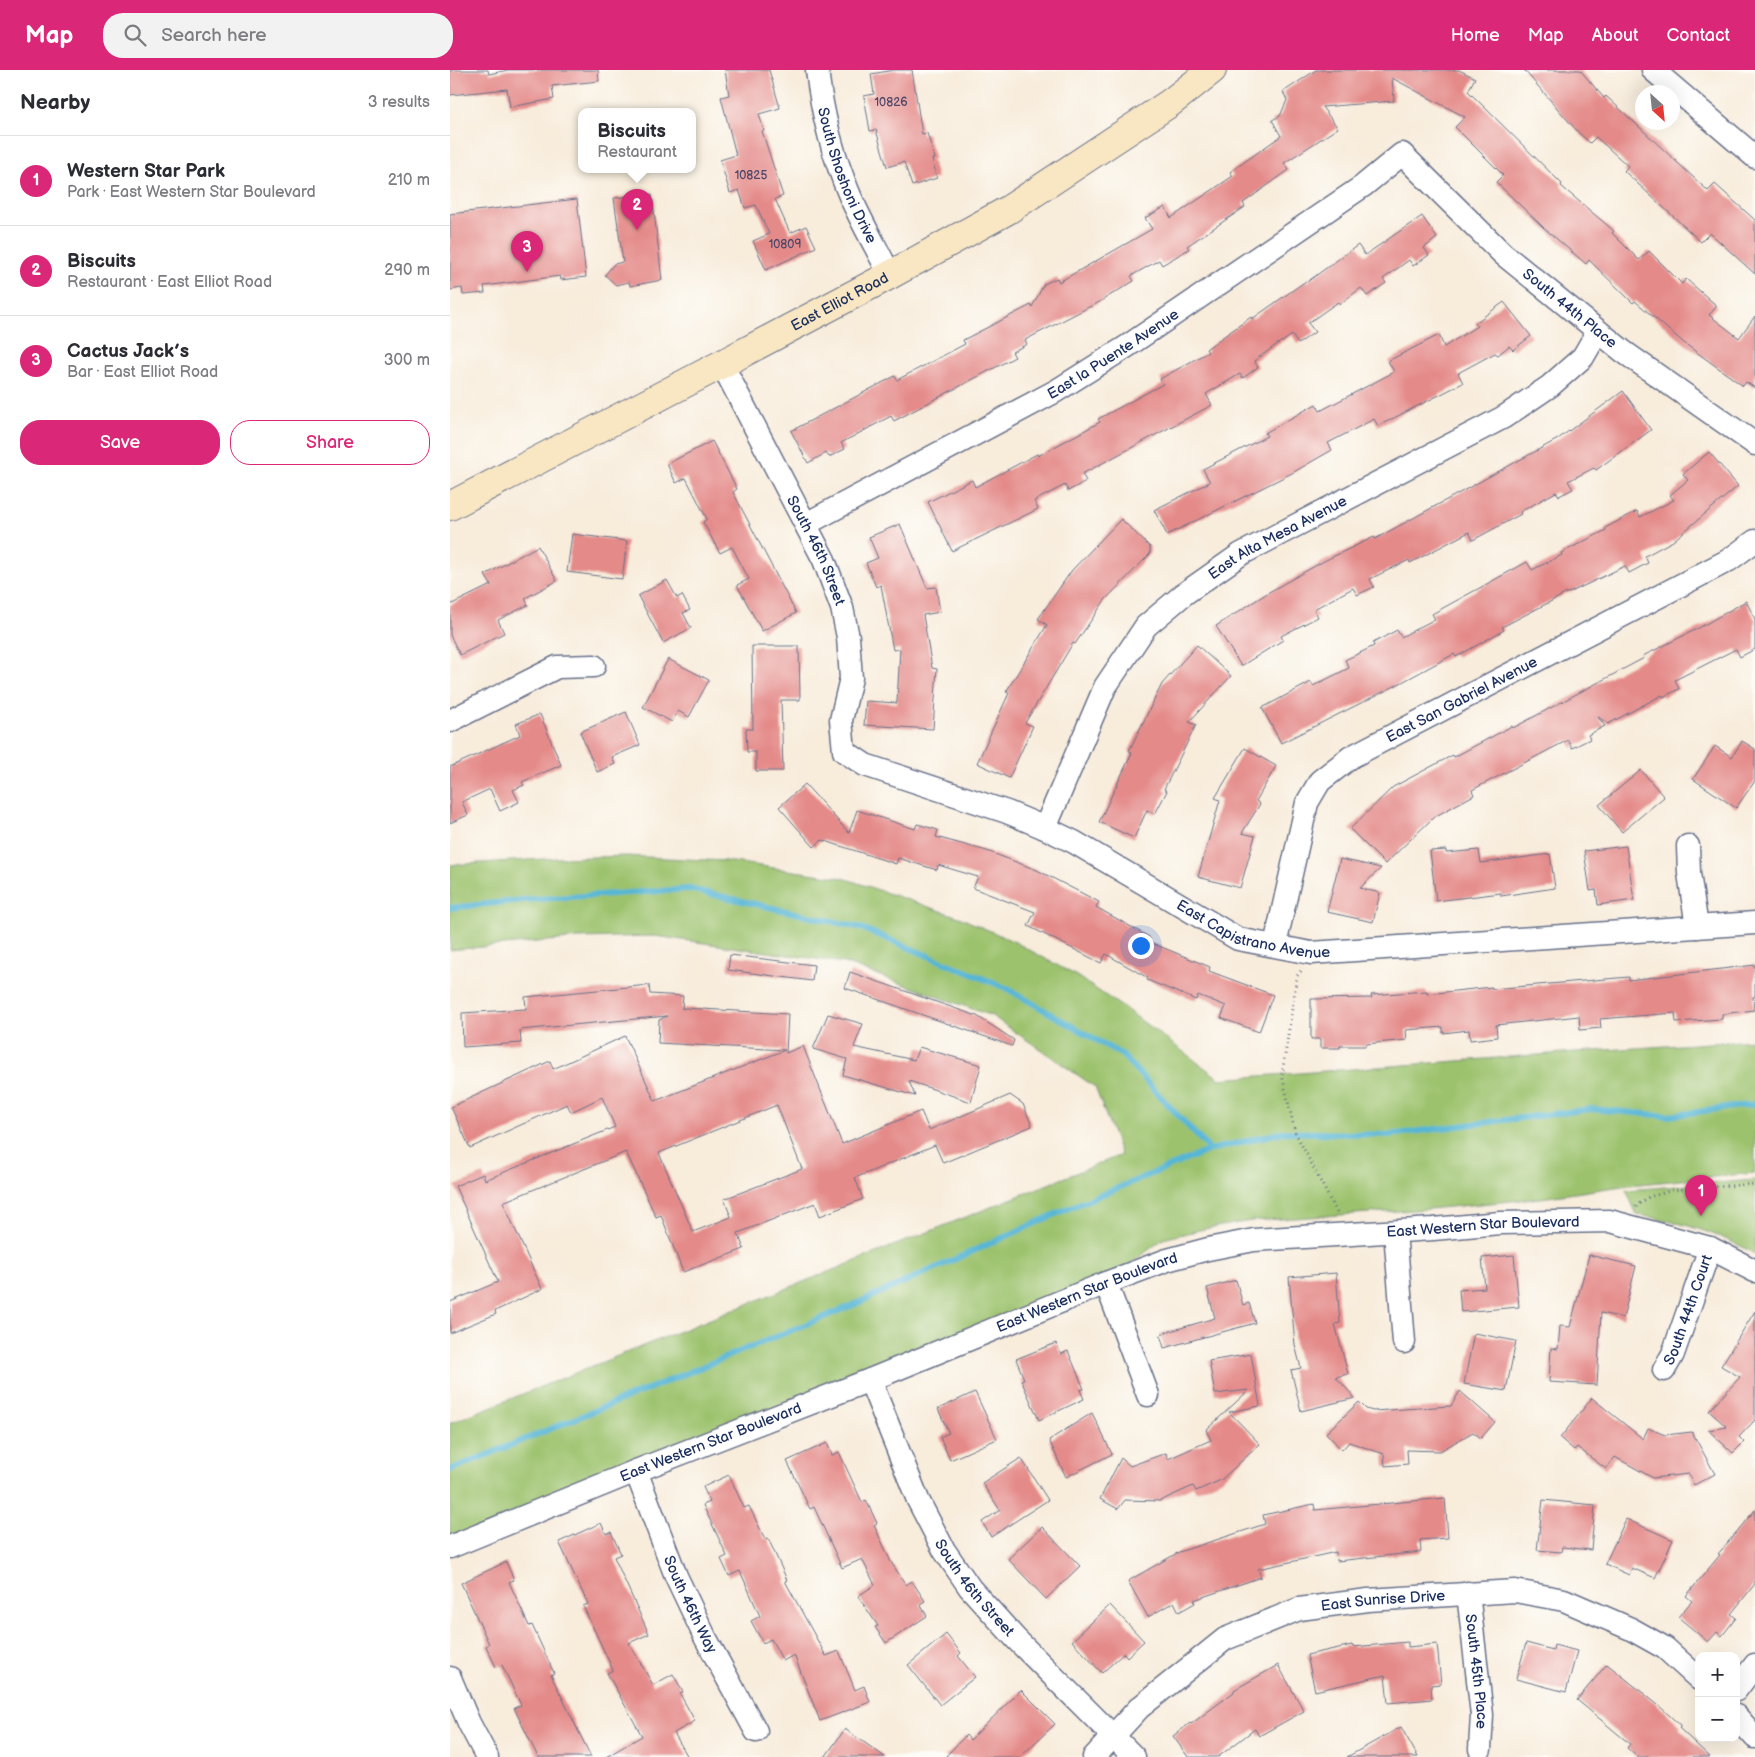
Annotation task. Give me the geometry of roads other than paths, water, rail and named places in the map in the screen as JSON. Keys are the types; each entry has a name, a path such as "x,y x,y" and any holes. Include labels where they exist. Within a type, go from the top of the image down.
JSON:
{"main road":[{"name":"East Elliot Road","path":"450,506 890,275 1008,210 1170,103 1212,70"}],"street":[{"name":"South Shoshoni Drive","path":"817,70 820,97 833,150 851,197 890,275"},
{"path":"1653,70 1755,157"},
{"name":"South 44th Place","path":"1402,154 1503,254 1624,352 1755,444"},
{"name":"East la Puente Avenue","path":"806,524 1056,391 1126,347 1346,197 1402,154"},
{"name":"East Alta Mesa Avenue","path":"1045,828 1105,688 1146,626 1184,594 1241,554 1504,418 1550,386 1583,356 1598,331"},
{"name":"South 46th Street","path":"722,364 824,560 842,608 848,637 851,678 841,720 844,751"},
{"name":"East San Gabriel Avenue","path":"1275,945 1308,803 1320,781 1351,757 1729,560 1755,541"},
{"path":"452,716 557,667 594,666"},
{"name":"East Capistrano Avenue","path":"844,751 865,765 1007,812 1045,828 1074,842 1238,938 1312,953 1755,923"},
{"path":"1688,846 1689,873 1698,927"},
{"name":"East Western Star Boulevard","path":"450,1547 1167,1260 1208,1249 1254,1240 1395,1232 1500,1223 1610,1221 1710,1248 1755,1271"},
{"path":"1395,1232 1404,1342"},
{"name":"South 44th Court","path":"1664,1370 1673,1354 1710,1248"},
{"path":"1106,1284 1148,1395"},
{"name":"South 46th Street","path":"870,1380 918,1500 944,1550 970,1588 1016,1639 1134,1757"},
{"name":"South 46th Way","path":"636,1471 676,1576 704,1636 756,1731"},
{"name":"East Sunrise Drive","path":"1094,1757 1139,1708 1225,1639 1299,1609 1368,1600 1515,1591 1564,1600 1631,1629 1666,1648 1695,1675"},
{"name":"South 45th Place","path":"1468,1593 1482,1716 1480,1749"},
{"path":"1740,1685 1755,1665"},
{"path":"450,1678 487,1757"},
{"path":"1740,1720 1755,1737"}],"waterway":[{"path":"450,908 524,900 689,889 861,928 1006,988 1122,1055 1210,1150"},
{"path":"450,1470 851,1306 1069,1208 1210,1150 1283,1132 1389,1135 1591,1109 1668,1116 1755,1104"}],"place":[{"name":"Biscuits","path":"637,230"},
{"name":"Cactus Jack’s","path":"527,272"},
{"name":"Western Star Park","path":"1701,1216"}]}
